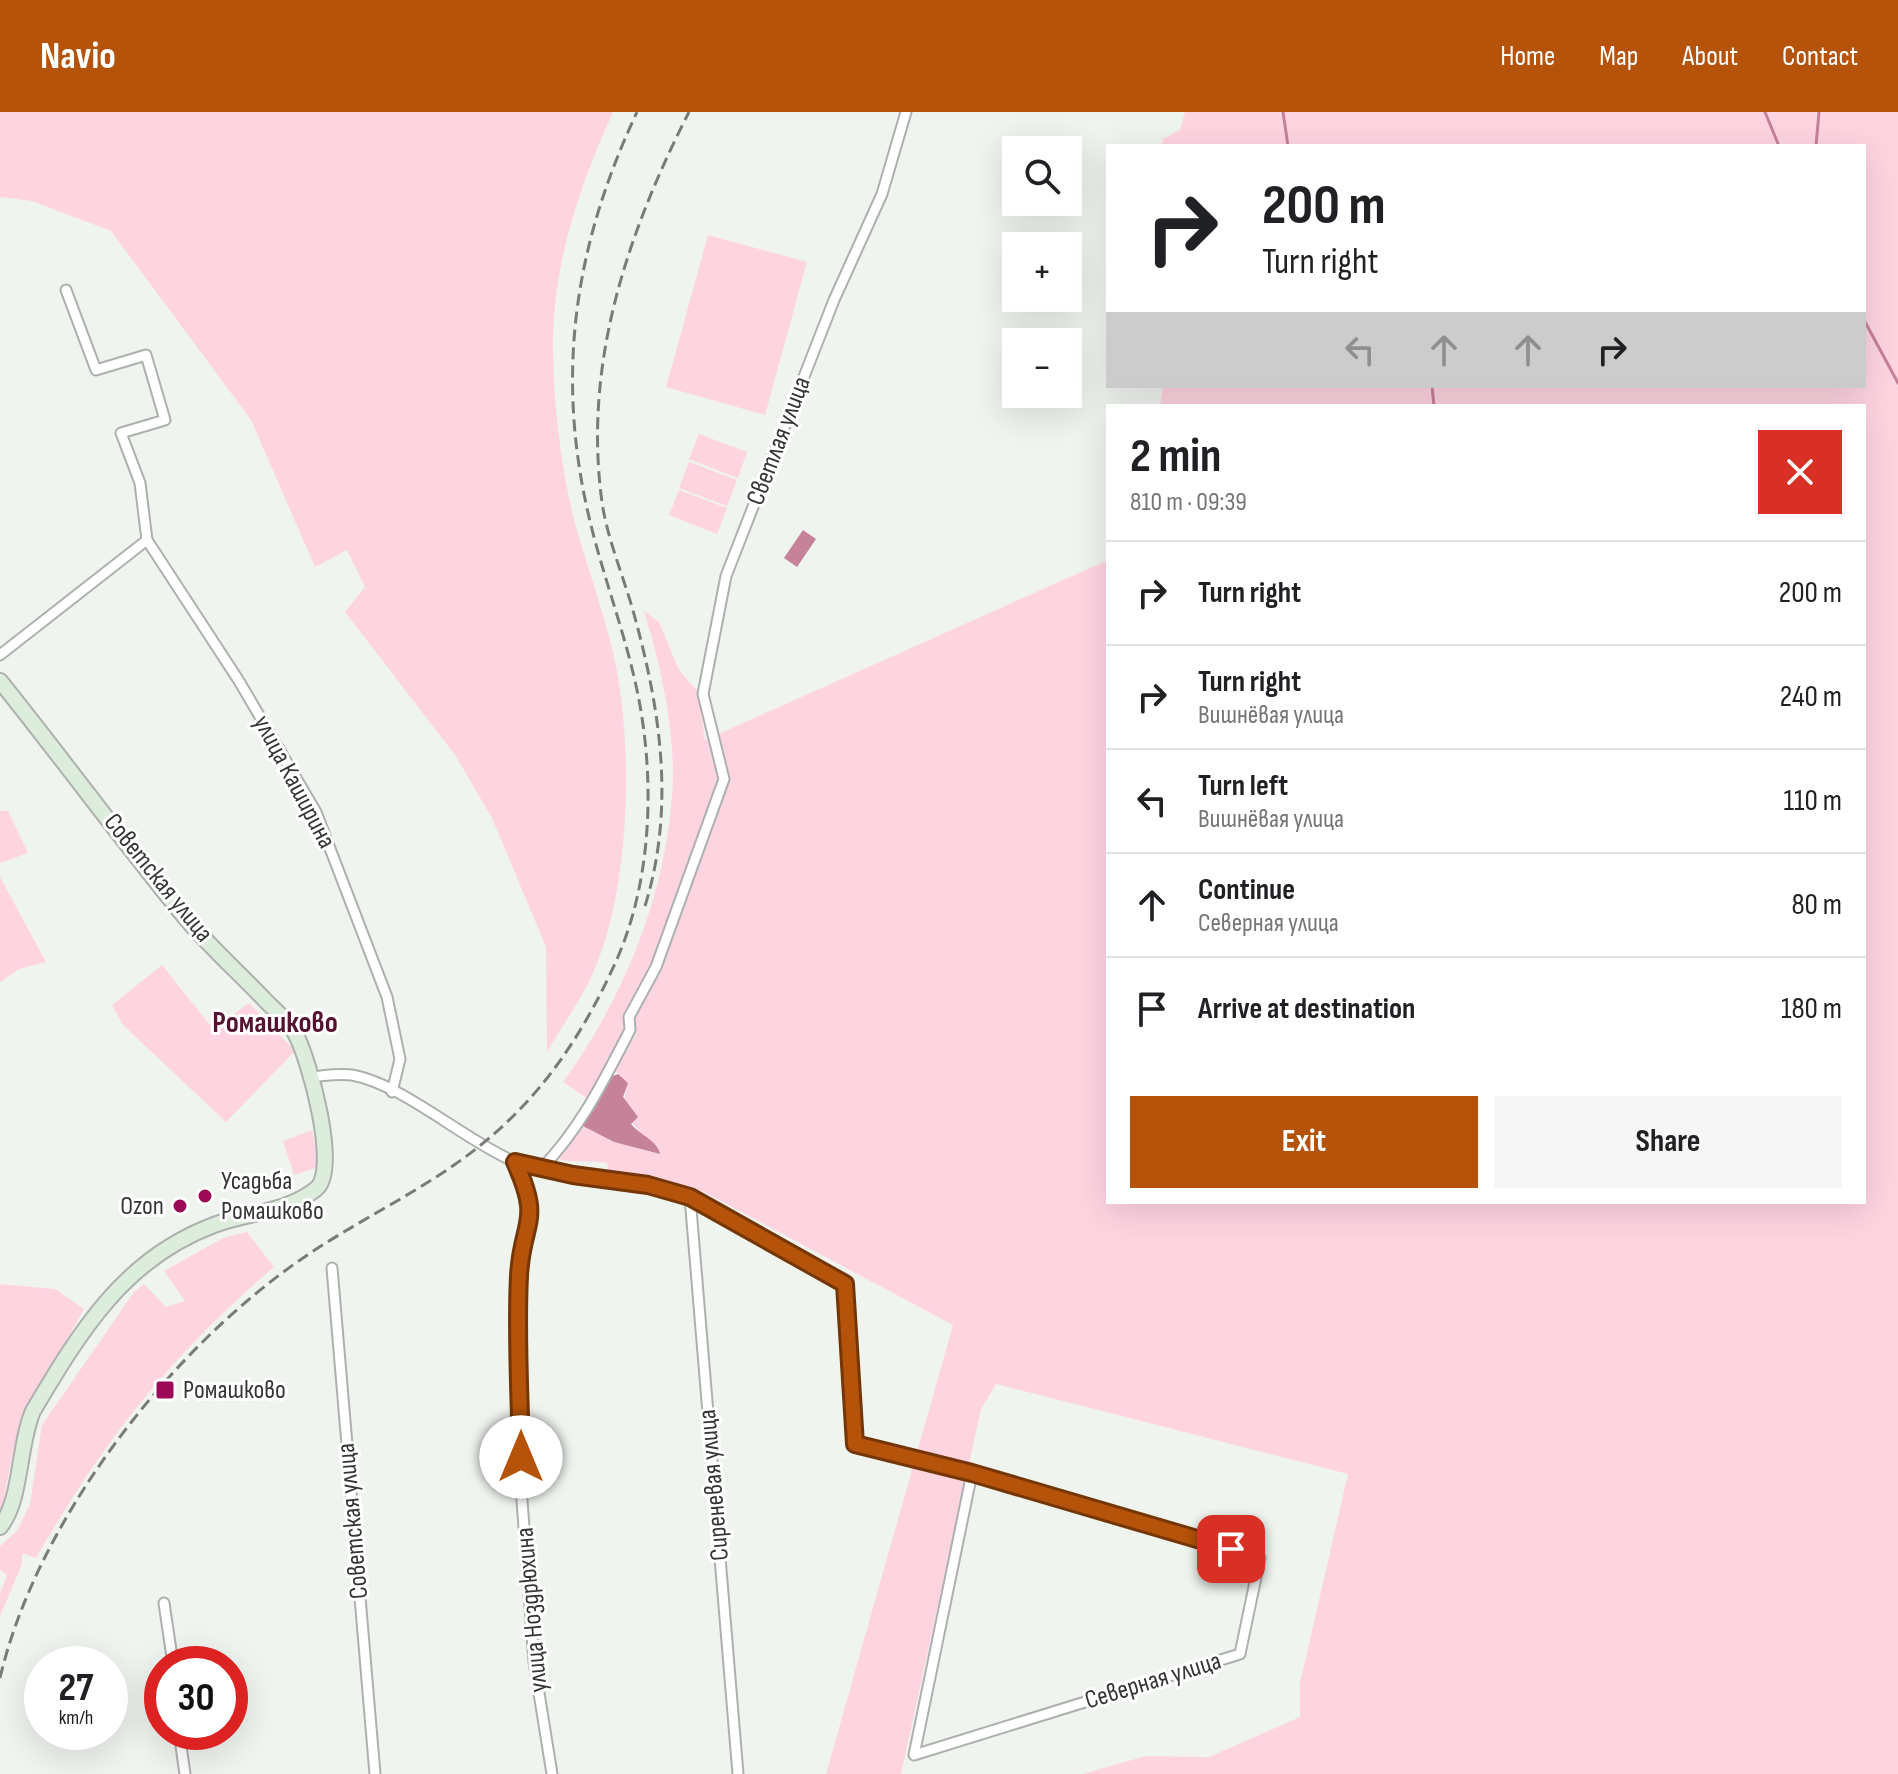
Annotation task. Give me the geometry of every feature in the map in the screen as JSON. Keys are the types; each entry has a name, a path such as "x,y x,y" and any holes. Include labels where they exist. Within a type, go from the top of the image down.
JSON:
{"street":[{"name":"Светлая улица","path":"541,1169 562,1148 592,1103 630,1030 629,1017 656,967 724,779 703,694 726,576 834,300 882,194 906,112"},
{"path":"0,655 147,540 140,483 121,433 165,420 146,355 96,370 66,290"},
{"name":"улица Каширина","path":"147,540 239,681 316,812 387,997 400,1059 392,1092"},
{"name":"Советская улица","path":"0,681 184,916 293,1029 309,1077 326,1155 322,1183 296,1203 216,1224 187,1236 147,1259 113,1291 33,1411 24,1432 13,1499 0,1527"},
{"path":"309,1077 356,1076 392,1092 480,1146 515,1162 541,1169 648,1185 690,1197 845,1284 855,1444 972,1473"},
{"name":"улица Ноздрюхина","path":"515,1162 531,1206 531,1223 519,1273 521,1487 534,1662 552,1774"},
{"name":"Сиреневая улица","path":"690,1197 738,1774"},
{"name":"Советская улица","path":"332,1268 375,1774"},
{"name":"Северная улица","path":"972,1473 1260,1558 1240,1654 914,1755 972,1473"},
{"path":"164,1603 170,1646"},
{"path":"182,1750 185,1774"}],"shaded area":[{"path":"0,112 613,112 590,167 563,254 554,314 553,365 558,429 568,492 609,634 620,688 626,771 622,858 606,938 593,973 547,1052 546,947 492,818 455,755 345,612 365,587 347,550 315,567 251,420 111,231 32,201 0,197"},
{"path":"1185,112 1898,112 1898,1774 1082,1774 1146,1756 1209,1757 1300,1717 1300,1683 1348,1474 996,1384 981,1409 901,1774 826,1774 953,1325 702,1191 608,1170 607,1163 552,1156 583,1126 614,1142 659,1154 628,1115 625,1096 628,1083 615,1070 636,1034 634,1017 653,984 650,972 624,1015 624,1030 591,1101 563,1082 604,1017 637,947 660,873 667,835 673,774 670,727 662,678 644,611 659,622 679,670 698,692 705,740 1106,561 1106,1204 1866,1204 1866,404 1160,404 1163,388 1866,388 1866,144 1162,144 1163,139 1180,130"},
{"path":"708,235 807,262 765,415 666,387"},
{"path":"699,434 747,452 738,478 689,459"},
{"path":"689,462 737,480 727,506 679,488"},
{"path":"679,490 727,508 717,534 669,515"},
{"path":"803,530 816,539 797,567 784,558"},
{"path":"0,811 8,811 28,853 0,863"},
{"path":"0,877 46,962 19,969 0,982"},
{"path":"162,965 213,1029 249,1003 295,1051 226,1122 123,1025 112,1005"},
{"path":"618,1074 628,1083 623,1097 638,1117 631,1124 656,1145 660,1154 614,1142 583,1126 611,1077"},
{"path":"312,1130 319,1167 294,1175 283,1141"},
{"path":"247,1232 274,1267 202,1334 142,1402 88,1475 36,1558 22,1553 22,1564 0,1616 0,1593 7,1575 0,1570 0,1546 17,1531 30,1504 42,1425 134,1292 144,1284 166,1307 185,1301 164,1271 223,1238"},
{"path":"0,1284 55,1289 84,1309 18,1428 0,1516"}],"waterway":[{"path":"1283,112 1288,144"},
{"path":"1765,112 1778,144"},
{"path":"1816,144 1819,112"},
{"path":"1866,324 1898,383"},
{"path":"1432,388 1434,404"}],"railway":[{"path":"0,1678 18,1618 44,1559 77,1500 158,1389 253,1296 325,1243 439,1175 504,1125 561,1060 605,986 617,959 629,928 644,863 647,761 633,673 589,517 579,464 573,412 573,360 577,310 586,260 616,161 637,112"},
{"path":"645,906 660,831 661,756 642,644 604,515 598,451 599,400 605,350 629,253 689,112"}],"place":[{"name":"Усадьба Ромашково","path":"205,1196"},
{"name":"Ozon","path":"180,1206"},
{"name":"Ромашково","path":"165,1390"}],"district":[{"name":"Ромашково","path":"275,1023"}],"route":[{"path":"521,1457 519,1273 531,1223 531,1206 515,1162 573,1175 592,1175 648,1185 690,1197 845,1284 855,1444 972,1473 1231,1549"}]}
